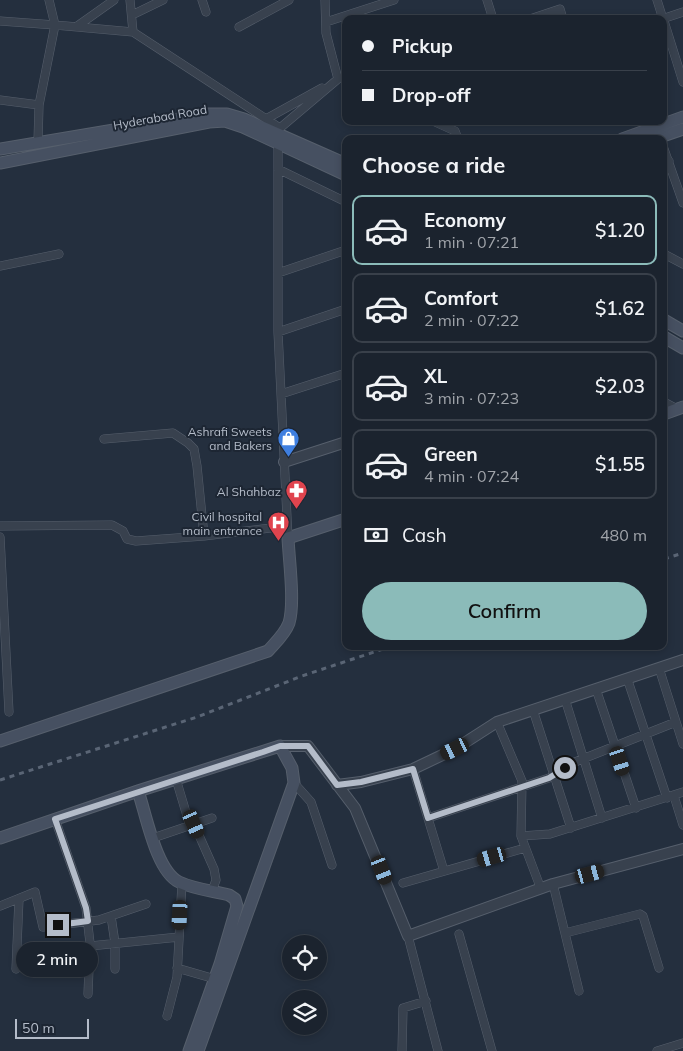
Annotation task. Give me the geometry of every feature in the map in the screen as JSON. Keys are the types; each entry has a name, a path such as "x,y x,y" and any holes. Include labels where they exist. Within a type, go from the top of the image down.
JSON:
{"main road":[{"name":"Hyderabad Road","path":"0,149 209,114 227,114 342,162"},
{"path":"667,124 683,118"},
{"name":"Hyderabad Road","path":"0,162 209,122 225,122 279,135 342,173"},
{"path":"634,135 663,125"},
{"path":"666,135 683,129"},
{"path":"667,322 683,331"},
{"path":"667,339 683,348"},
{"path":"667,413 680,408"},
{"path":"0,741 268,651 280,638 288,624 291,610 288,538 342,520"},
{"path":"0,838 138,791 280,746 292,768 294,783 198,1051"},
{"path":"138,791 162,863 170,874 182,882 236,899 238,906 215,979 189,1051"}],"street":[{"path":"38,142 39,105 54,25 49,0"},
{"path":"76,27 114,0"},
{"path":"130,0 133,32"},
{"path":"132,15 163,0"},
{"path":"202,0 206,12"},
{"path":"239,27 275,4 289,0"},
{"path":"325,0 326,33 342,78"},
{"path":"348,15 394,0"},
{"path":"487,0 492,15"},
{"path":"561,0 562,15"},
{"path":"657,0 662,15"},
{"path":"543,15 560,10"},
{"path":"667,18 683,12"},
{"path":"326,22 342,17"},
{"path":"0,21 133,32 266,119 279,135 278,332 288,538"},
{"path":"667,32 683,82"},
{"path":"266,119 342,78"},
{"path":"279,135 342,78"},
{"path":"0,100 39,105"},
{"path":"442,125 455,131 456,135"},
{"path":"667,158 683,203"},
{"path":"278,169 342,200"},
{"path":"278,273 342,251"},
{"path":"0,266 59,254"},
{"path":"667,256 683,264"},
{"path":"278,332 342,310"},
{"path":"281,394 342,374"},
{"path":"667,403 680,408"},
{"path":"104,439 173,434 188,443 194,449 197,466 204,536"},
{"path":"284,462 342,443"},
{"path":"0,526 112,525 123,531 127,539 136,541 204,536 287,526"},
{"path":"0,537 10,712"},
{"path":"337,785 361,782 413,769 455,749 497,722 683,660"},
{"path":"659,668 679,724 683,744"},
{"path":"627,678 646,734 683,825"},
{"path":"596,688 636,808"},
{"path":"565,699 602,818"},
{"path":"533,710 555,775 570,828"},
{"path":"497,722 522,781 521,836 541,889"},
{"path":"428,818 555,775 584,758 646,734 679,724"},
{"path":"280,746 308,746 355,808 408,936 438,1051"},
{"path":"413,769 444,871"},
{"path":"176,779 192,825 214,870 216,880 212,891"},
{"path":"294,783 311,802 332,865"},
{"path":"521,836 550,834 683,792"},
{"path":"153,838 212,818"},
{"path":"55,819 86,908 90,946 88,994"},
{"path":"403,883 525,848"},
{"path":"408,936 553,884 683,849"},
{"path":"167,1016 177,968 182,882"},
{"path":"553,884 579,991"},
{"path":"0,906 35,892 44,927 111,916 146,904"},
{"path":"16,969 19,899"},
{"path":"565,933 640,914 659,968"},
{"path":"111,916 115,943 115,969"},
{"path":"459,934 492,1051"},
{"path":"90,946 179,937"},
{"path":"177,968 215,979"},
{"path":"402,1051 403,1008 426,1001"},
{"path":"657,1051 683,1043"}],"railway":[{"path":"667,558 683,553"},
{"path":"0,780 197,717 302,676 380,650"}],"place":[{"name":"Ashrafi Sweets and Bakers","path":"288,457"},
{"name":"Al Shahbaz","path":"297,510"},
{"name":"Civil hospital main entrance","path":"278,542"}],"route":[{"path":"58,925 88,921 86,908 55,819 280,746 308,746 337,785 361,782 413,769 428,818 549,778 565,768"}]}
